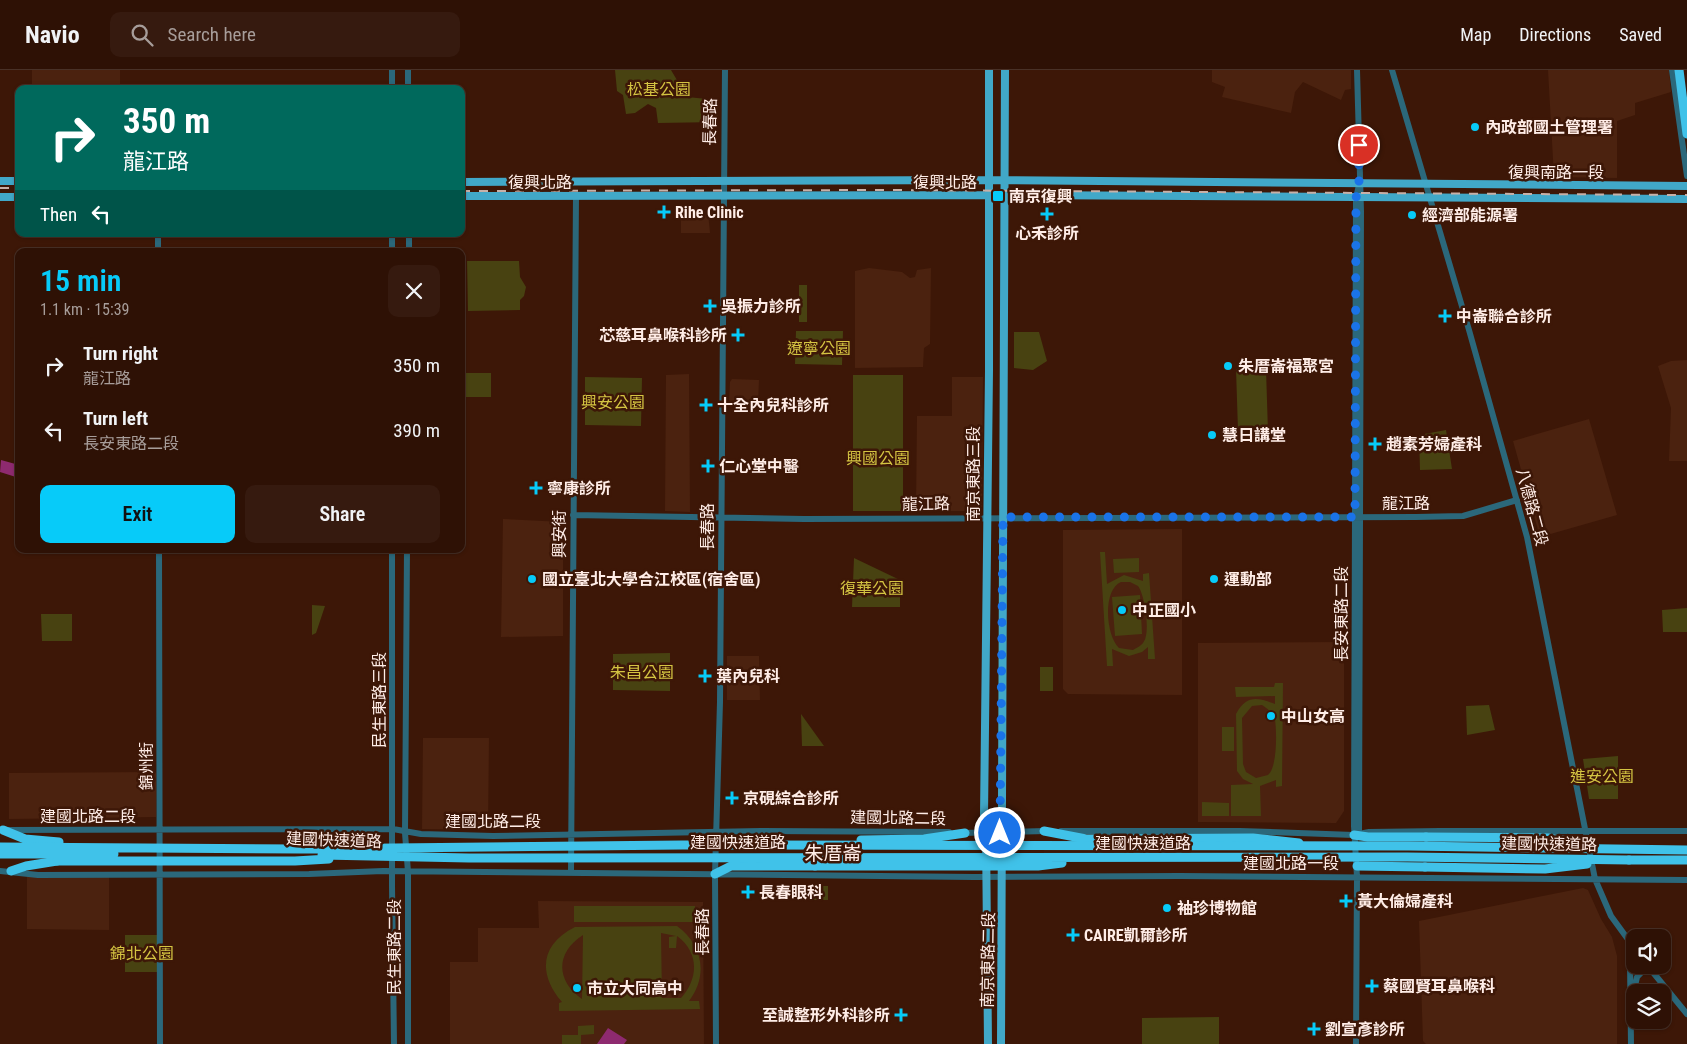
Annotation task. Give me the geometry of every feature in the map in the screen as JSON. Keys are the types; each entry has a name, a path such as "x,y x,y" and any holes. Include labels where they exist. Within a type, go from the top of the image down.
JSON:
{"highway":[{"path":"1676,72 1687,134"},
{"path":"2,830 26,839 58,842 298,844 364,853"},
{"path":"1044,831 1086,839 1253,838 1339,846"},
{"path":"682,846 714,841 924,839 965,833"},
{"path":"1357,834 1426,837 1548,838 1629,849"},
{"name":"建國快速道路","path":"0,847 364,853 682,846 1339,846 1687,850"},
{"path":"11,871 57,861 295,861 364,853"},
{"name":"建國快速道路","path":"0,854 364,853 1091,858 1407,857 1687,860"},
{"path":"715,874 731,866 1038,866 1091,858"},
{"path":"1356,866 1545,869 1629,860"}],"main road":[{"name":"南京東路三段","path":"986,877 984,817 989,70"},
{"name":"南京東路三段","path":"1000,877 1006,70"},
{"name":"復興北路","path":"465,182 989,180 1004,182 1425,185"},
{"path":"0,181 15,181"},
{"name":"復興南路一段","path":"1425,185 1687,186"},
{"name":"復興北路","path":"465,196 1004,195 1428,198"},
{"path":"0,197 15,196"},
{"name":"復興南路一段","path":"1428,198 1687,200"},
{"name":"南京東路二段","path":"986,877 988,1044"},
{"name":"南京東路二段","path":"1000,877 1003,915 1001,1044"}],"street":[{"path":"392,70 392,85"},
{"path":"408,70 408,85"},
{"name":"長春路","path":"716,1044 715,874 718,832 724,70"},
{"name":"長安東路二段","path":"1356,1044 1359,185 1357,70"},
{"name":"八德路二段","path":"1392,70 1517,500 1544,613 1584,832 1596,879 1611,916 1626,937"},
{"path":"1687,72 1676,73 1687,176"},
{"name":"興安街","path":"571,872 576,196"},
{"name":"龍江路","path":"573,515 720,516 804,519 1463,516 1517,500"},
{"name":"錦州街","path":"159,553 160,1044"},
{"name":"民生東路三段","path":"392,553 392,851"},
{"name":"民生東路三段","path":"406,851 407,553"},
{"name":"建國北路二段","path":"2,830 393,829 405,833 572,835 718,832 986,832"},
{"name":"建國北路一段","path":"986,832 1240,831 1357,834 1501,830 1584,832 1687,831"},
{"name":"民生東路二段","path":"392,851 394,1044"},
{"name":"民生東路二段","path":"406,851 408,872 408,1044"},
{"path":"0,871 38,875 392,871 986,877"},
{"name":"建國北路一段","path":"986,877 1687,880"},
{"path":"1654,974 1687,1014"},
{"path":"1632,1029 1632,1044"}],"shaded area":[{"path":"32,70 120,70 120,85 32,85"},
{"path":"1212,70 1351,70 1351,89 1345,90 1341,100 1303,82 1295,92 1291,113 1222,97 1225,87 1212,82"},
{"path":"1548,70 1669,70 1671,92 1635,103 1635,115 1617,121 1617,178 1554,177"},
{"path":"681,212 708,212 710,233 681,233"},
{"path":"869,268 902,272 910,278 915,277 917,270 931,268 930,344 924,348 923,367 855,368 855,271"},
{"path":"1687,360 1687,461 1669,461 1671,408 1658,366 1671,361"},
{"path":"689,374 690,512 665,511 666,375"},
{"path":"952,377 983,377 982,511 916,511 917,416 952,416"},
{"path":"732,379 759,380 758,403 729,403 730,382"},
{"path":"1589,419 1617,515 1540,537 1513,441"},
{"path":"1,460 15,464 15,477 0,472"},
{"name":"國立臺北大學合江校區(宿舍區)","path":"503,519 563,522 563,636 501,637"},
{"name":"中正國小","path":"1182,529 1182,695 1068,694 1063,689 1063,530"},
{"name":"中山女高","path":"1344,642 1344,811 1336,823 1198,822 1198,643"},
{"path":"727,656 759,656 760,700 727,700"},
{"path":"423,738 489,738 488,830 422,829"},
{"path":"156,772 156,817 9,819 9,773"},
{"path":"27,874 109,875 109,930 27,929"},
{"path":"1583,888 1588,890 1601,919 1612,937 1617,956 1617,1044 1426,1044 1423,1041 1419,921"},
{"name":"市立大同高中","path":"538,901 703,902 704,1044 450,1044 450,962 478,962 478,928 539,928"},
{"path":"608,1028 627,1040 624,1044 597,1044"}],"green space":[{"name":"松基公園","path":"615,70 671,70 687,97 717,100 718,122 658,123 656,108 648,104 635,113 626,114 623,95 617,91"},
{"path":"467,261 519,261 520,277 526,287 524,296 520,300 520,310 468,311"},
{"path":"799,285 807,285 807,322 799,322"},
{"name":"遼寧公園","path":"796,331 843,331 842,365 795,364"},
{"path":"1014,332 1039,332 1047,361 1033,370 1014,368"},
{"path":"1236,369 1266,369 1268,432 1238,431"},
{"path":"465,373 491,373 491,397 465,397"},
{"name":"興國公園","path":"853,375 903,375 903,511 853,511"},
{"name":"興安公園","path":"585,377 642,378 641,426 585,425"},
{"path":"1446,430 1452,469 1420,470 1419,435"},
{"path":"1100,552 1105,552 1107,584 1124,575 1143,581 1143,574 1149,573 1155,659 1148,659 1148,647 1142,652 1129,656 1112,649 1113,666 1107,666","holes":["1121,582 1130,582 1138,586 1141,591 1147,623 1147,632 1143,643 1133,650 1119,648 1111,634 1108,614 1111,594 1115,587"]},
{"name":"復華公園","path":"854,558 900,580 900,607 852,607"},
{"path":"1139,558 1139,572 1114,573 1113,559"},
{"path":"1140,595 1142,634 1115,636 1112,597"},
{"path":"312,605 325,606 316,633 312,635"},
{"path":"1687,608 1687,632 1663,632 1662,610"},
{"path":"41,614 72,614 72,641 42,641"},
{"name":"朱昌公園","path":"670,653 670,691 613,690 613,654"},
{"path":"1040,667 1053,667 1053,691 1040,691"},
{"path":"1275,683 1283,683 1282,786 1276,787 1276,780 1260,786 1261,816 1231,816 1231,785 1253,784 1243,779 1237,771 1236,714 1244,703 1249,700 1258,699 1275,704 1275,696 1236,697 1235,687 1274,687","holes":["1262,705 1272,713 1275,720 1275,758 1268,775 1256,778 1246,772 1243,764 1242,718 1252,706"]},
{"path":"1489,705 1495,730 1467,735 1466,706"},
{"path":"801,714 824,746 802,746"},
{"path":"1222,727 1234,727 1234,751 1222,751"},
{"name":"進安公園","path":"1618,756 1618,799 1589,799 1583,759"},
{"path":"1202,802 1229,803 1229,816 1202,816"},
{"path":"811,886 828,886 828,900 811,900"},
{"path":"574,906 695,906 695,922 574,922"},
{"path":"677,926 686,933 692,942 700,961 699,981 689,1001 699,1001 700,1009 559,1011 559,1003 562,1002 549,980 546,960 555,942 575,927","holes":["661,933 676,936 669,937 669,948 676,948 677,936 684,942 693,957 694,966 691,982 681,998 662,998","583,935 582,999 567,984 562,967 567,950"]},
{"name":"錦北公園","path":"125,935 159,935 159,972 125,972"},
{"path":"1219,1017 1219,1044 1142,1044 1142,1018"},
{"path":"594,1025 594,1034 581,1035 581,1044 562,1044 562,1035 578,1035 578,1026"}],"railway":[{"path":"0,188 15,188"},
{"path":"465,191 885,190 1687,195"}],"place":[{"name":"內政部國土管理署","path":"1475,127"},
{"name":"南京復興","path":"998,196"},
{"name":"Rihe Clinic","path":"664,212"},
{"name":"心禾診所","path":"1047,214"},
{"name":"經濟部能源署","path":"1412,215"},
{"name":"吳振力診所","path":"710,306"},
{"name":"中崙聯合診所","path":"1445,316"},
{"name":"芯慈耳鼻喉科診所","path":"738,335"},
{"name":"朱厝崙福聚宮","path":"1228,366"},
{"name":"十全內兒科診所","path":"706,405"},
{"name":"慧日講堂","path":"1212,435"},
{"name":"趙素芳婦產科","path":"1375,444"},
{"name":"仁心堂中醫","path":"708,466"},
{"name":"寧康診所","path":"536,488"},
{"name":"國立臺北大學合江校區(宿舍區)","path":"532,579"},
{"name":"運動部","path":"1214,579"},
{"name":"中正國小","path":"1122,610"},
{"name":"葉內兒科","path":"705,676"},
{"name":"中山女高","path":"1271,716"},
{"name":"京硯綜合診所","path":"732,798"},
{"name":"長春眼科","path":"748,892"},
{"name":"黃大倫婦產科","path":"1346,901"},
{"name":"袖珍博物館","path":"1167,908"},
{"name":"CAIRE凱爾診所","path":"1073,935"},
{"name":"蔡國賢耳鼻喉科","path":"1372,986"},
{"name":"市立大同高中","path":"577,988"},
{"name":"至誠整形外科診所","path":"901,1015"},
{"name":"劉宣彥診所","path":"1314,1029"}],"district":[{"name":"朱厝崙","path":"833,853"}],"route":[{"path":"1000,833 1003,517 1355,517 1356,198 1359,185 1359,145"}]}
